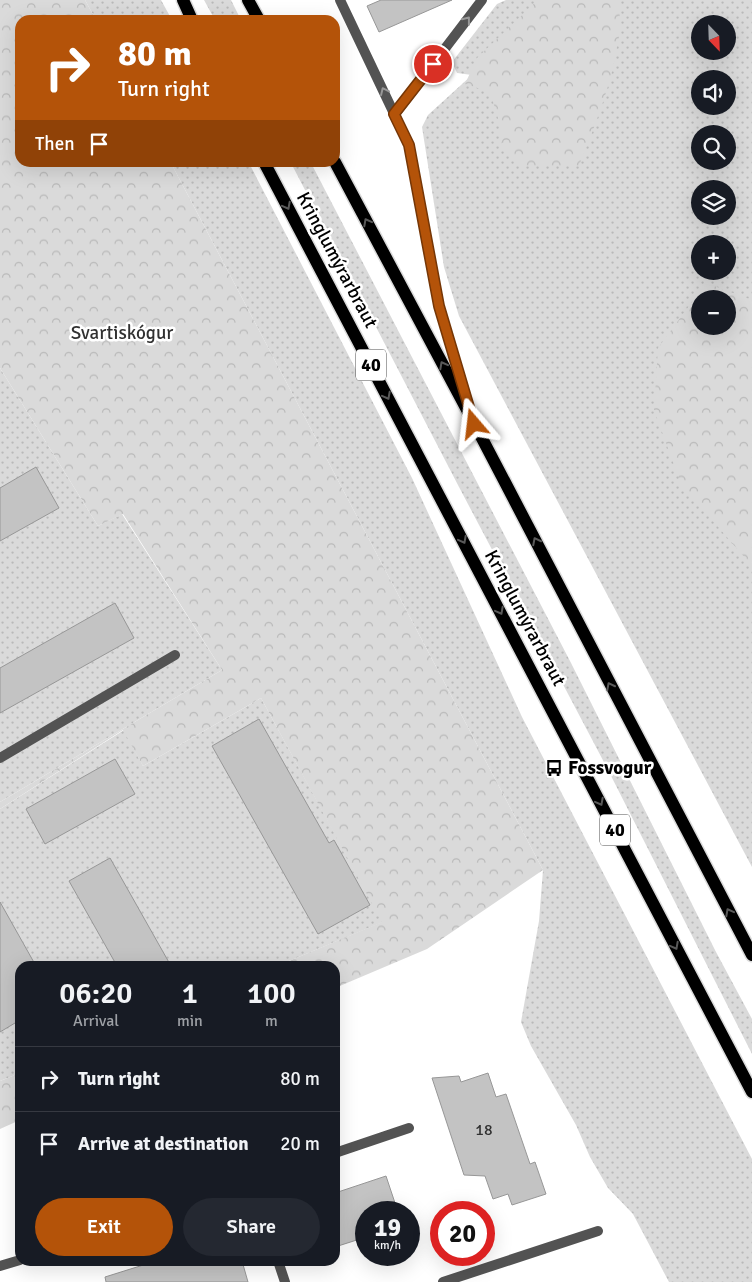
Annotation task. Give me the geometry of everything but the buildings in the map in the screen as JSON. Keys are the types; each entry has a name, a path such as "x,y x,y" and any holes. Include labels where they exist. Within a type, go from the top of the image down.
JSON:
{"main road":[{"path":"183,0 190,15"},
{"path":"248,0 256,15"},
{"name":"Kringlumýrarbraut","path":"267,167 752,1092"},
{"path":"338,167 752,955"}],"street":[{"path":"340,0 409,145 439,306 474,424"},
{"path":"394,114 482,0"},
{"path":"0,758 175,655"},
{"path":"340,1151 409,1128"},
{"path":"443,1282 598,1232"},
{"path":"0,1266 15,1262"},
{"path":"280,1266 285,1282"}],"green space":[{"name":"Svartiskógur","path":"0,0 85,0 93,15 15,15 15,167 173,167 543,870 427,949 340,986 340,961 289,961 382,922 261,698 143,766 123,730 0,809 0,802 222,670 123,514 98,526 0,368"},
{"path":"85,0 161,0 169,15 93,15"},
{"path":"204,0 231,0 238,15 212,15"},
{"path":"506,0 752,0 752,867 459,316 444,267 422,127 428,115 472,75 457,73 452,62 497,4"},
{"path":"538,0 619,0 620,21 614,64 602,106 579,166 521,166 502,146 498,118 490,92 465,84 477,58"},
{"path":"173,167 251,167 412,478 522,717 752,1159 752,1282 669,1282 633,1214 608,1188 590,1157 576,1125 531,1046 521,1022 539,921 543,870"},
{"path":"293,167 313,167 570,661 716,952 752,1019 752,1054 606,766"},
{"path":"706,283 725,290 701,290"},
{"path":"736,294 752,300 752,566 681,484 654,410 658,348 691,303 691,335 736,335"},
{"path":"0,368 98,526 122,514 222,670 0,802"},
{"path":"261,698 383,922 289,961 15,961 15,1075 0,1081 0,809 124,730 143,766"},
{"path":"15,1075 15,1122 0,1129 0,1081"}],"place":[{"name":"Fossvogur","path":"554,768"}],"route":[{"path":"433,64 394,114 409,145 439,306 474,424"}]}
